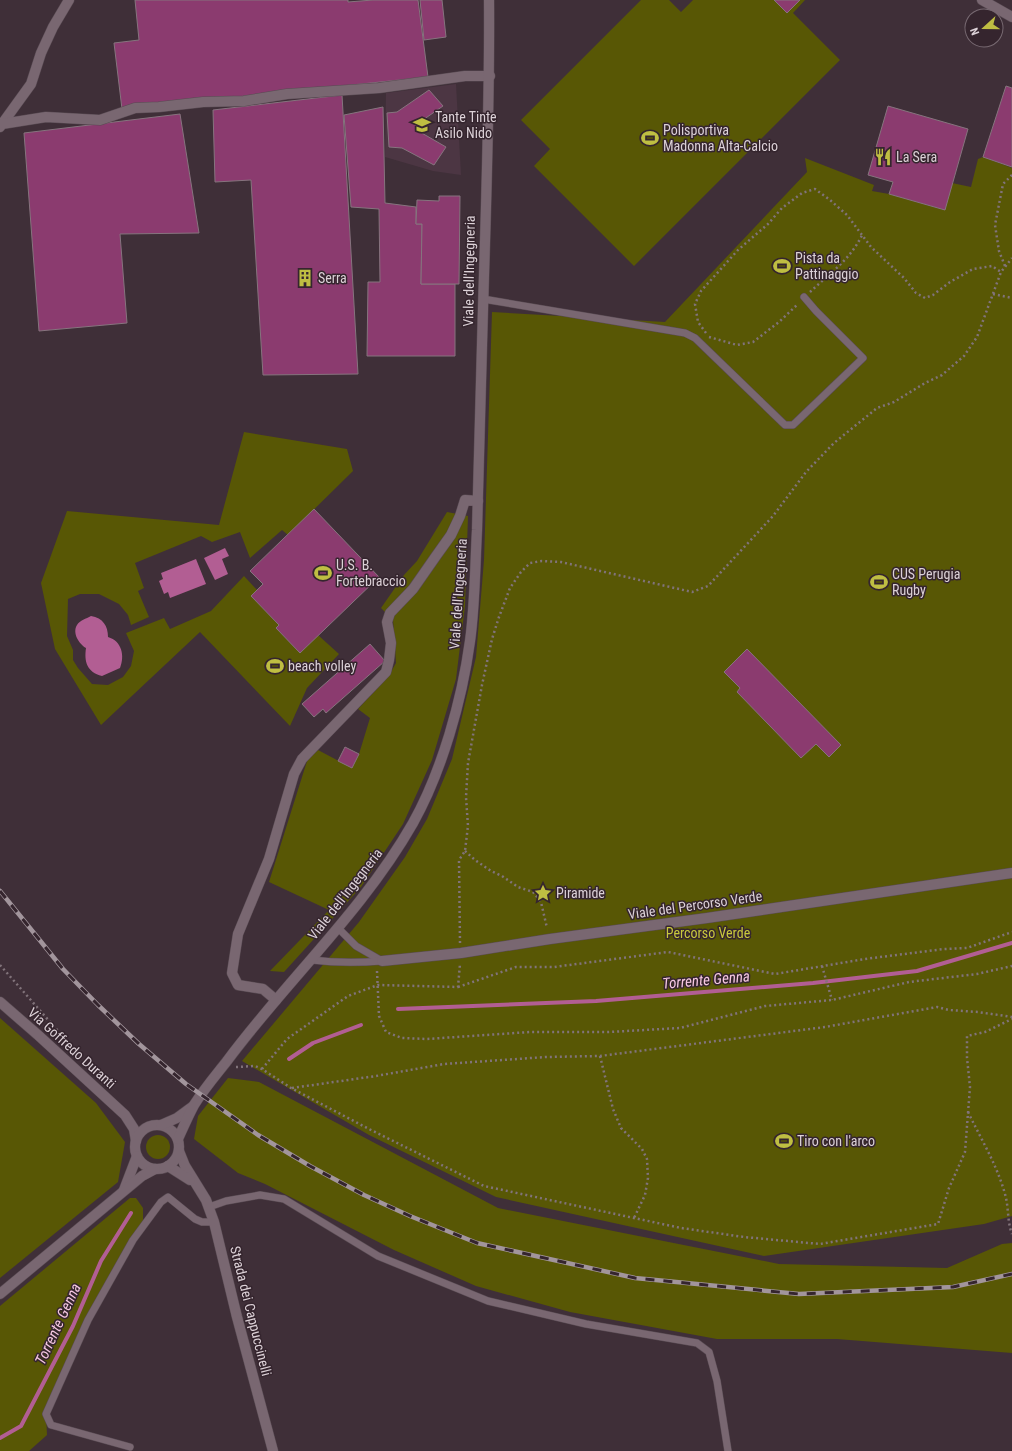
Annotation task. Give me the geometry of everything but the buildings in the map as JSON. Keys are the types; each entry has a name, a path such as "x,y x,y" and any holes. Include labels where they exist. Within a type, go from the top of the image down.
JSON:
{"street":[{"path":"1,126 31,84 41,53 69,0"},
{"name":"Viale dell'Ingegneria","path":"178,1138 194,1106 226,1062 276,1000 312,960 378,877 412,824 431,789 443,754 462,684 470,642 473,605 478,501 490,76 489,0"},
{"path":"982,0 1012,17"},
{"path":"1,126 46,117 100,120 135,108 203,102 244,101 287,94 379,88 465,76 490,76"},
{"path":"276,1000 263,989 238,986 232,973 238,934 269,859 294,774 302,759 386,672 391,643 387,622 390,613 413,589 451,535 460,516 465,500 478,501"},
{"name":"Viale del Percorso Verde","path":"382,961 460,953 1012,873"},
{"name":"Via Goffredo Duranti","path":"0,1002 125,1115 134,1129 136,1141"},
{"name":"Viale dell'Ingegneria","path":"157,1125 177,1118 194,1106"},
{"name":"Via Goffredo Duranti","path":"125,1115 142,1123 157,1125"},
{"path":"0,1294 142,1176 155,1169 168,1166 177,1157 179,1151 178,1138 171,1129 157,1125 142,1131 136,1141 135,1146 137,1156 144,1165 155,1169"},
{"name":"Strada dei Cappuccinelli","path":"179,1151 185,1166 206,1200 214,1222 237,1318 273,1451"},
{"path":"123,1192 137,1156"},
{"name":"Strada dei Cappuccinelli","path":"168,1166 194,1182"}],"lane":[{"path":"483,299 685,333 695,338 785,425 794,425 863,358 804,297"},
{"path":"338,928 356,946 382,961"},
{"name":"Viale del Percorso Verde","path":"312,960 336,963 382,961"},
{"path":"209,1207 226,1201 260,1195 284,1200 378,1256 488,1301 586,1324 697,1343 709,1352 717,1381 728,1451"},
{"path":"130,1447 51,1425 46,1414 88,1320 133,1240 161,1202 168,1197 195,1219 202,1222 214,1222"}],"path":[{"path":"1005,266 999,251 995,225 1003,184 1012,175"},
{"path":"862,235 857,246 841,265 804,297 779,322 753,342 738,345 708,337 698,322 695,304 701,291 738,250 768,224 782,208 802,193 814,189 830,200 847,215 862,235 871,247 904,278 916,293 925,298 933,295 950,282 973,269 992,266 1001,272"},
{"path":"458,987 460,953 459,860 465,851 468,826 466,797 468,763 492,639 510,588 521,572 530,563 542,560 561,562 692,592 708,586 773,516 806,472 834,443 877,408 894,402 925,383 942,375 964,356 977,337 1001,272 1012,258"},
{"path":"993,294 1012,298"},
{"path":"465,851 491,871 502,876 518,887 533,892 541,902 550,939"},
{"path":"262,1069 287,1039 310,1022 348,996 378,985 458,987 516,967 554,967 668,952 774,974 873,958 944,949 967,948 1012,932"},
{"path":"0,965 84,1060"},
{"path":"822,966 832,1000"},
{"path":"377,971 379,1016 386,1032 402,1038 434,1038 530,1032 609,1032 680,1028 765,1006 832,1000 909,982 977,974 1012,966"},
{"path":"291,1088 376,1076 444,1064 546,1057 600,1056 825,1027 937,1007 949,1010 978,1012 1012,1018"},
{"path":"226,1062 237,1067 255,1066 262,1069 291,1088 484,1186 681,1228 737,1236 820,1244 938,1224 949,1188 965,1152 970,1087 967,1058 967,1036 984,1032 1012,1018"},
{"path":"600,1056 613,1109 621,1128 642,1149 647,1159 648,1178 645,1195 634,1218"},
{"path":"968,1111 998,1172 1006,1196 1008,1224 1012,1234"}],"shaded area":[{"name":"Tante Tinte Asilo Nido","path":"456,84 461,175 433,171 385,157 386,93"},
{"path":"225,548 229,556 222,559 228,574 215,580 204,558"},
{"path":"196,559 206,584 170,598 168,592 164,594 159,581 163,579 161,573"},
{"path":"91,616 104,623 107,629 108,637 113,639 119,645 122,654 120,668 102,676 93,672 88,666 86,662 86,648 79,641 75,631 78,623"}],"green space":[{"name":"Polisportiva Madonna Alta-Calcio","path":"641,0 669,0 681,12 693,0 805,0 793,13 840,60 634,266 534,166 550,149 521,120"},
{"name":"Percorso Verde","path":"983,157 1012,168 1012,1216 984,1224 764,1256 496,1197 369,1135 242,1061 359,922 405,857 427,819 452,759 476,657 484,560 492,312 665,322 807,172 805,158 874,185 872,191 889,194 944,210 952,183 971,187 978,159"},
{"path":"244,432 347,449 353,471 288,535 282,530 250,558 240,532 212,542 201,536 135,563 144,588 138,591 149,617 131,625 128,615 119,604 99,594 80,594 68,599 67,636 73,650 73,660 92,684 108,685 123,677 131,666 134,651 126,633 164,618 170,629 211,611 244,576 257,590 251,596 279,625 276,628 300,653 318,635 339,654 307,688 290,726 200,632 101,725 55,649 41,583 67,511 219,525"},
{"path":"447,512 468,516 465,606 456,679 432,760 403,824 361,887 284,972 270,971 329,910 269,882 308,758 318,750 352,768 359,754 370,718 358,709 388,677 396,663 393,620 381,608 404,575 417,561"},
{"path":"0,1018 96,1103 125,1142 118,1182 0,1278"},
{"path":"228,1078 259,1082 498,1208 779,1264 947,1268 1002,1244 1012,1243 1012,1353 837,1339 717,1339 570,1312 476,1286 394,1250 265,1184 238,1173 194,1139 198,1116"},
{"path":"158,1135 166,1139 170,1147 166,1155 158,1159 150,1155 146,1147 150,1139"},
{"path":"130,1198 136,1198 143,1208 143,1227 88,1320 46,1414 47,1435 29,1451 0,1451 0,1306"}],"waterway":[{"name":"Torrente Genna","path":"398,1009 596,1001 813,983 917,971 1012,943"},
{"name":"Torrente Genna","path":"289,1059 313,1043 361,1025"},
{"name":"Torrente Genna","path":"0,1438 21,1426 73,1326 101,1261 131,1213"}],"railway":[{"path":"0,891 63,969 139,1044 186,1084 258,1135 310,1166 364,1195 410,1216 477,1243 635,1278 799,1294 953,1287 1012,1274"}],"place":[{"name":"Tante Tinte Asilo Nido","path":"422,125"},
{"name":"Polisportiva Madonna Alta-Calcio","path":"650,138"},
{"name":"La Sera","path":"883,157"},
{"name":"Pista da Pattinaggio","path":"782,266"},
{"name":"Serra","path":"305,278"},
{"name":"U.S. B. Fortebraccio","path":"323,573"},
{"name":"CUS Perugia Rugby","path":"879,582"},
{"name":"beach volley","path":"275,666"},
{"name":"Piramide","path":"543,893"},
{"name":"Tiro con l'arco","path":"784,1141"}]}
